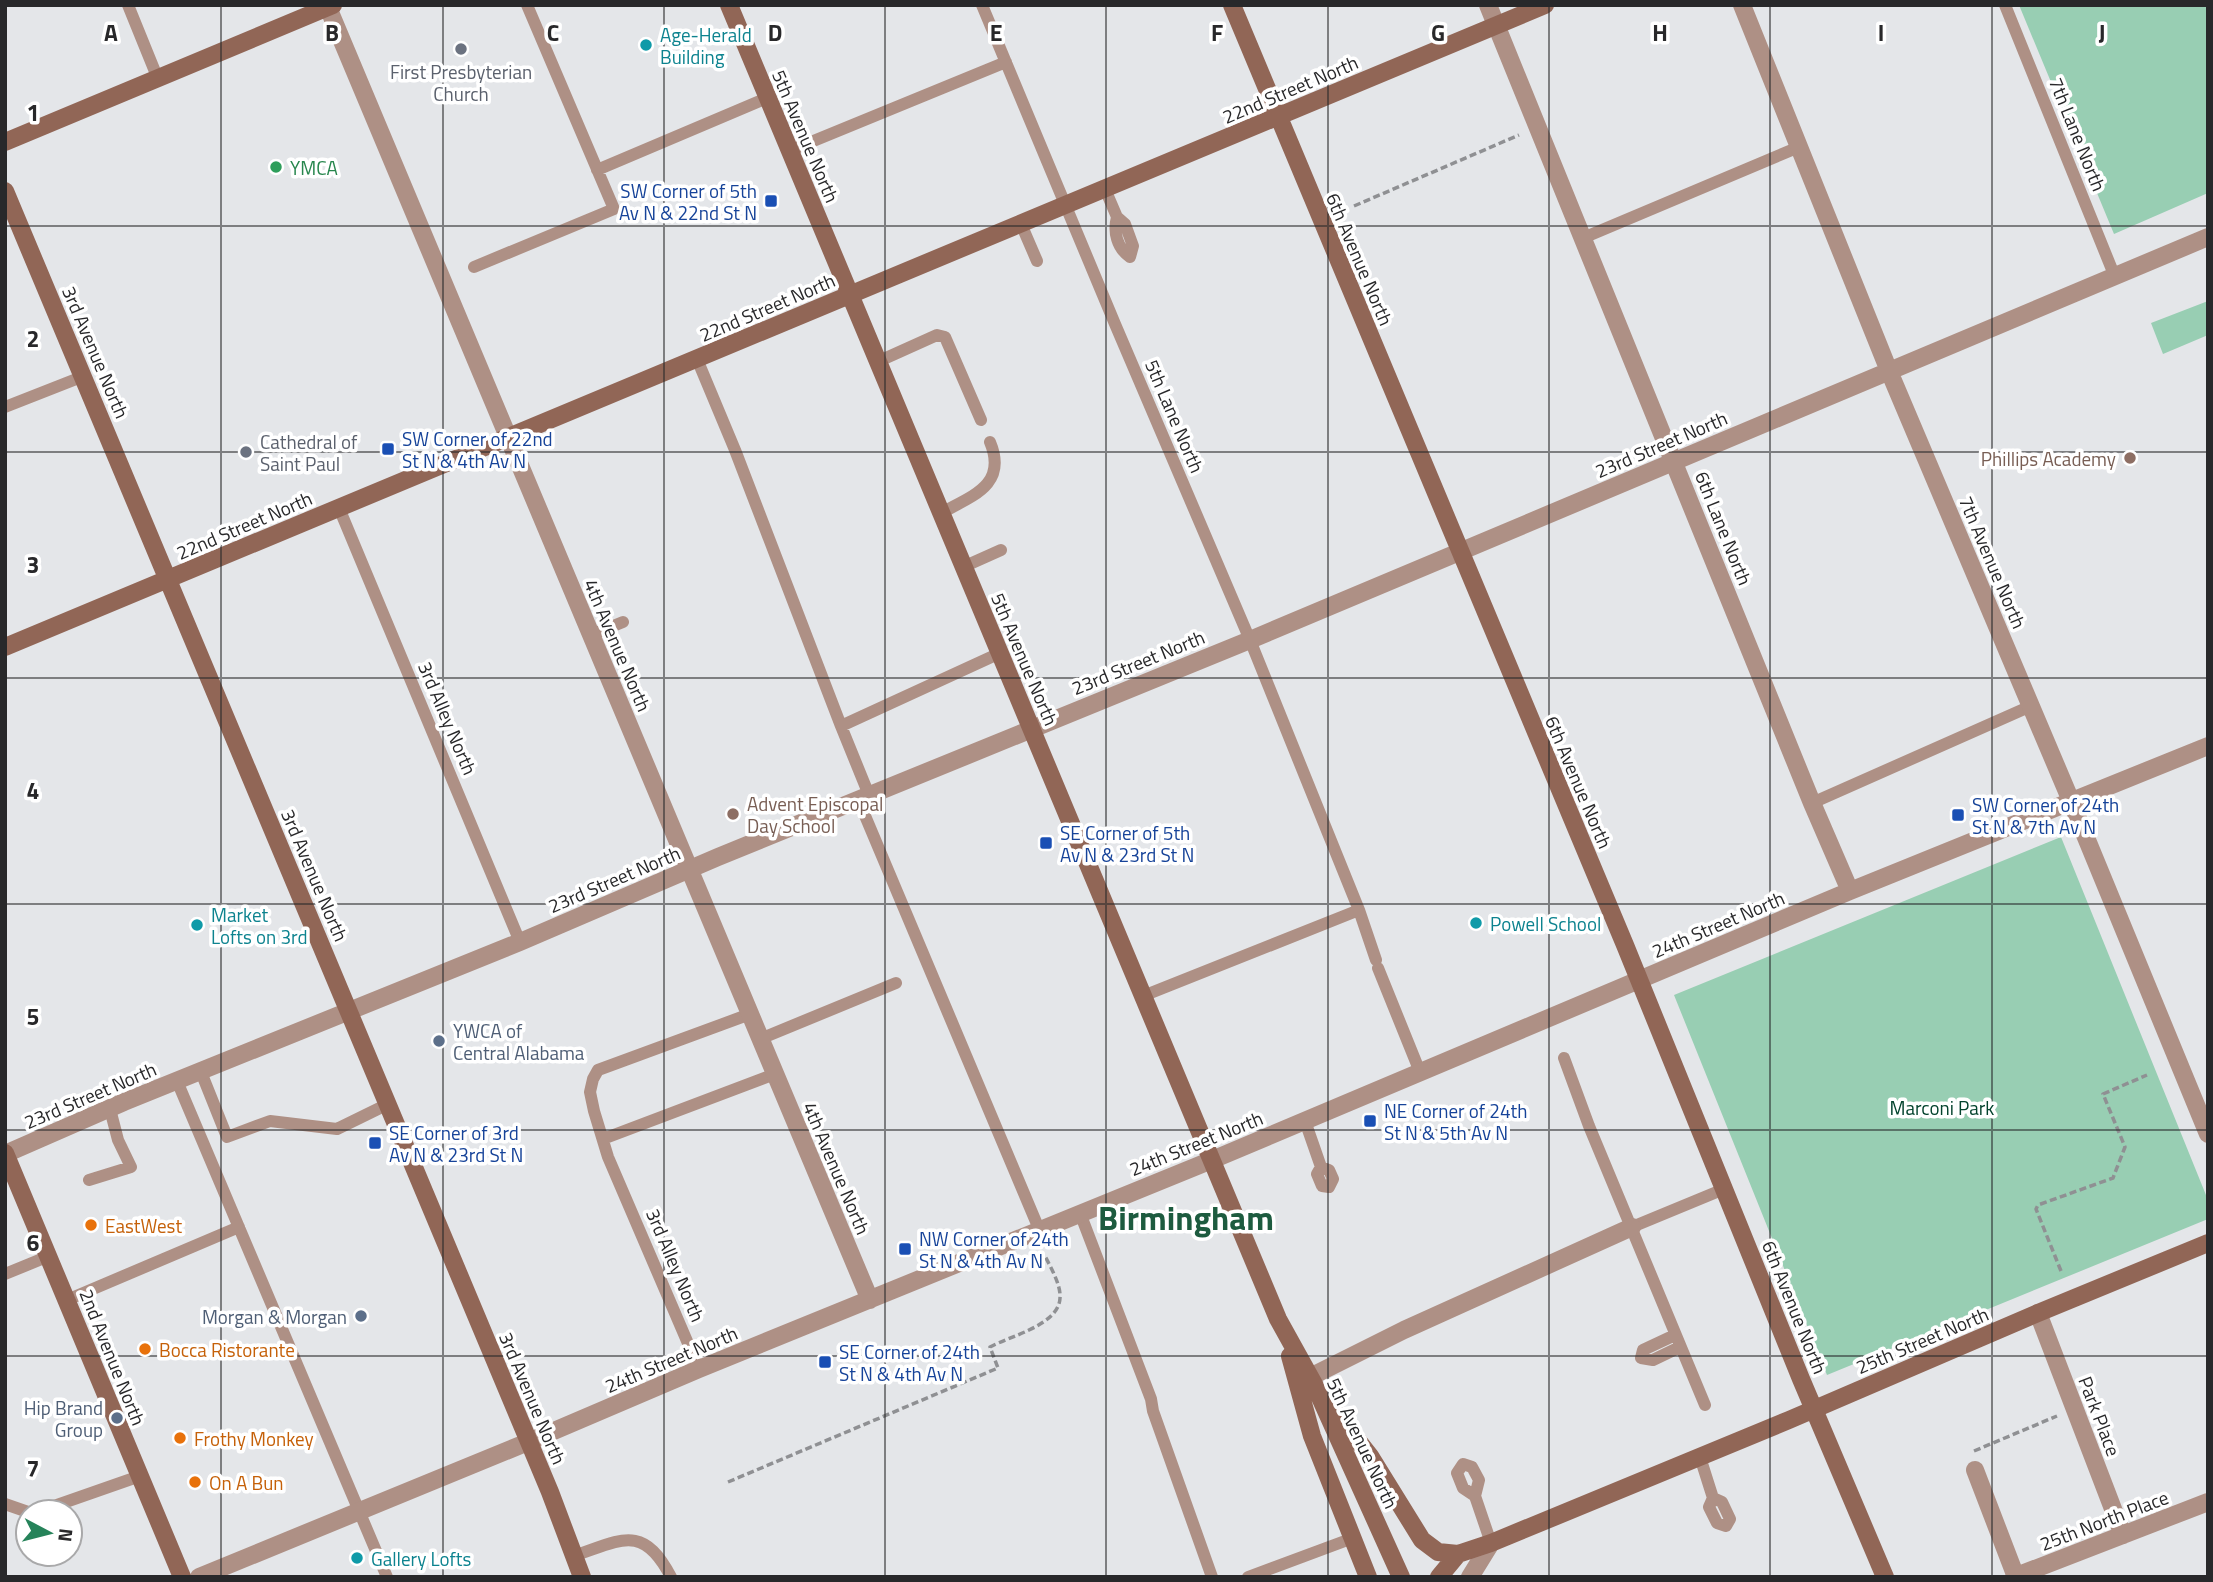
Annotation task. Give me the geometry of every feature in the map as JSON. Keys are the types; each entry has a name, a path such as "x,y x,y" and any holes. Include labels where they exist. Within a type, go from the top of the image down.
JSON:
{"main road":[{"name":"5th Avenue North","path":"729,5 1283,1329 1312,1380 1401,1577"},
{"name":"6th Avenue North","path":"1232,5 1885,1577"},
{"name":"22nd Street North","path":"5,648 1545,5"},
{"path":"5,142 329,6"},
{"name":"3rd Avenue North","path":"5,191 551,1492 582,1577"},
{"name":"2nd Avenue North","path":"5,1153 182,1577"},
{"name":"25th Street North","path":"1458,1554 1492,1543 1814,1410 2208,1242"},
{"name":"5th Avenue North","path":"1283,1329 1312,1436 1368,1577"},
{"path":"1312,1380 1370,1456 1422,1541 1438,1552 1458,1554"},
{"path":"1439,1577 1458,1554"}],"street":[{"path":"1488,5 1496,25"},
{"name":"7th Avenue North","path":"1742,5 1889,371 2071,801 2208,1135"},
{"name":"4th Avenue North","path":"329,6 870,1300"},
{"name":"6th Lane North","path":"1496,25 1850,891"},
{"name":"23rd Street North","path":"5,1153 1250,640 2208,237"},
{"name":"24th Street North","path":"199,1577 1212,1160 1850,891 2208,746"},
{"path":"1312,1380 1404,1330 1632,1227"},
{"name":"Park Place","path":"2038,1313 2123,1535"},
{"path":"1975,1471 2016,1577"},
{"name":"25th North Place","path":"2016,1577 2208,1502"},
{"path":"1470,1577 1492,1543"}],"lane":[{"path":"128,5 158,79"},
{"path":"474,267 614,209 527,5"},
{"name":"5th Lane North","path":"982,5 1250,640 1359,910 1377,964 1420,1072"},
{"name":"7th Lane North","path":"2005,5 2115,277"},
{"path":"789,151 1006,62"},
{"path":"597,170 767,98"},
{"path":"1583,238 1799,147"},
{"path":"1105,189 1117,217"},
{"path":"1021,224 1037,261"},
{"path":"877,362 937,335 945,337 981,420"},
{"path":"697,359 735,450 841,726 864,797 1039,1229"},
{"path":"5,407 84,376"},
{"path":"941,513 983,489 994,477 996,461 990,442"},
{"name":"3rd Alley North","path":"339,508 520,942"},
{"path":"963,567 1002,550"},
{"path":"591,635 623,622"},
{"path":"841,726 1000,653"},
{"path":"1812,803 2031,706"},
{"path":"1143,996 1359,910"},
{"path":"760,1039 896,983"},
{"name":"3rd Alley North","path":"699,1369 616,1176 590,1092 598,1070 750,1014"},
{"path":"1564,1058 1589,1126 1705,1405"},
{"path":"201,1072 227,1137 270,1121 337,1129 388,1104"},
{"path":"603,1139 775,1074"},
{"path":"177,1081 387,1577"},
{"path":"89,1181 131,1167 118,1140 110,1109"},
{"path":"1305,1121 1321,1167"},
{"path":"1632,1227 1724,1189"},
{"path":"1080,1213 1151,1399 1212,1577"},
{"path":"67,1300 239,1227"},
{"path":"5,1274 49,1256"},
{"path":"1700,1457 1713,1498"},
{"path":"77,1498 140,1476"},
{"path":"1475,1496 1492,1543"},
{"path":"1248,1577 1353,1538"},
{"path":"574,1556 622,1540 634,1539 656,1552 671,1577"}],"path":[{"path":"1354,206 1519,135"},
{"path":"2061,1271 2036,1209 2038,1205 2113,1178 2125,1147 2103,1094 2147,1075"},
{"path":"728,1482 998,1368 990,1346 1048,1321 1059,1308 1061,1296 1045,1256"},
{"path":"1975,1471 1970,1453 2075,1408"}],"green space":[{"path":"2019,5 2207,5 2208,193 2114,234"},
{"path":"2208,301 2208,335 2163,354 2151,323"},
{"name":"Marconi Park","path":"2061,837 2208,1200 2208,1219 1827,1375 1674,995"}],"place":[{"name":"Age-Herald Building","path":"646,45"},
{"name":"First Presbyterian Church","path":"461,49"},
{"name":"YMCA","path":"276,167"},
{"name":"SW Corner of 5th Av N & 22nd St N","path":"771,201"},
{"name":"SW Corner of 22nd St N & 4th Av N","path":"388,449"},
{"name":"Cathedral of Saint Paul","path":"246,452"},
{"name":"Phillips Academy","path":"2130,458"},
{"name":"Advent Episcopal Day School","path":"733,814"},
{"name":"SW Corner of 24th St N & 7th Av N","path":"1958,815"},
{"name":"SE Corner of 5th Av N & 23rd St N","path":"1046,843"},
{"name":"Powell School","path":"1476,923"},
{"name":"Market Lofts on 3rd","path":"197,925"},
{"name":"YWCA of Central Alabama","path":"439,1041"},
{"name":"NE Corner of 24th St N & 5th Av N","path":"1370,1121"},
{"name":"SE Corner of 3rd Av N & 23rd St N","path":"375,1143"},
{"name":"EastWest","path":"91,1225"},
{"name":"NW Corner of 24th St N & 4th Av N","path":"905,1249"},
{"name":"Morgan & Morgan","path":"361,1316"},
{"name":"Bocca Ristorante","path":"145,1349"},
{"name":"SE Corner of 24th St N & 4th Av N","path":"825,1362"},
{"name":"Hip Brand Group","path":"117,1418"},
{"name":"Frothy Monkey","path":"180,1438"},
{"name":"On A Bun","path":"195,1482"},
{"name":"Gallery Lofts","path":"357,1558"}],"district":[{"name":"Birmingham","path":"1186,1218"}]}
